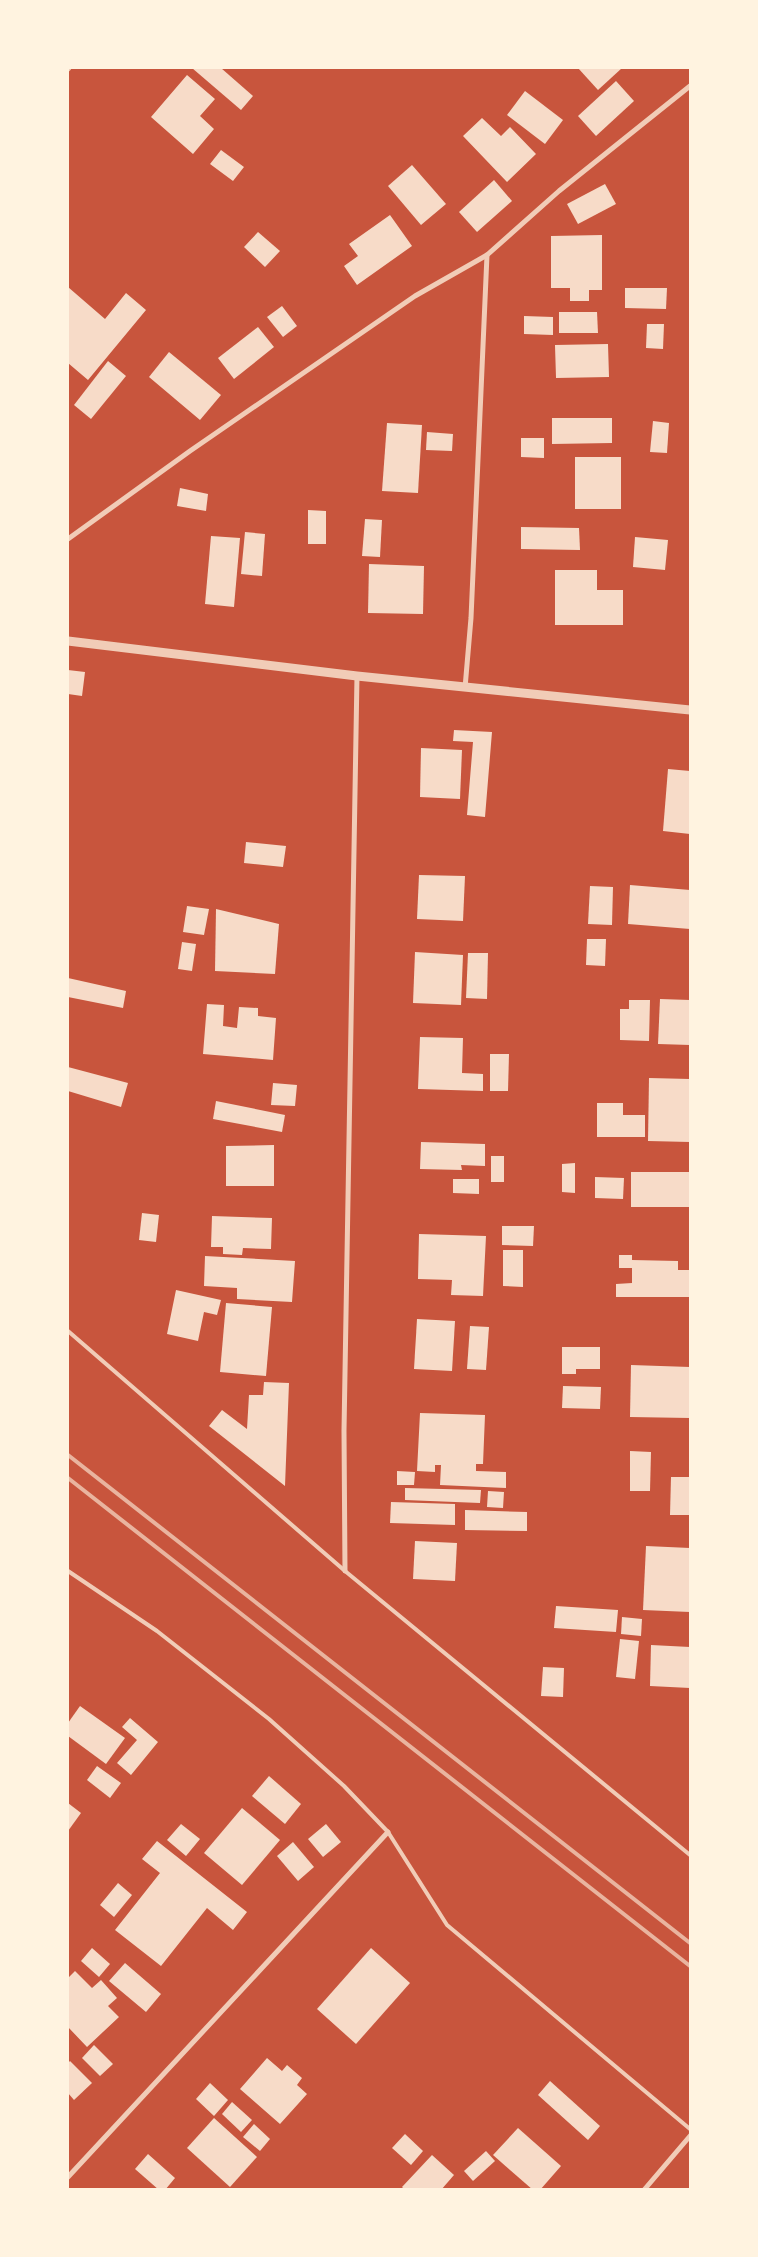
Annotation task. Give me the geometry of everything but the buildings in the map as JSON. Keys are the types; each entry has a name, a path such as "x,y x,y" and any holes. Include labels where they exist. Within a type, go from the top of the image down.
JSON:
{"street":[{"path":"68,540 190,451 415,296 487,255 559,191 690,86"},
{"path":"465,688 471,618 487,255"},
{"path":"68,641 465,688 690,710"},
{"path":"345,1572 344,1411 358,676"},
{"path":"68,2177 388,1832"},
{"path":"644,2190 690,2136"}],"lane":[{"path":"68,1331 345,1572 690,1855"},
{"path":"68,1571 157,1631 269,1720 344,1786 388,1832 447,1925 690,2129"}],"railway":[{"path":"68,1455 690,1943"},
{"path":"68,1478 690,1966"}]}
